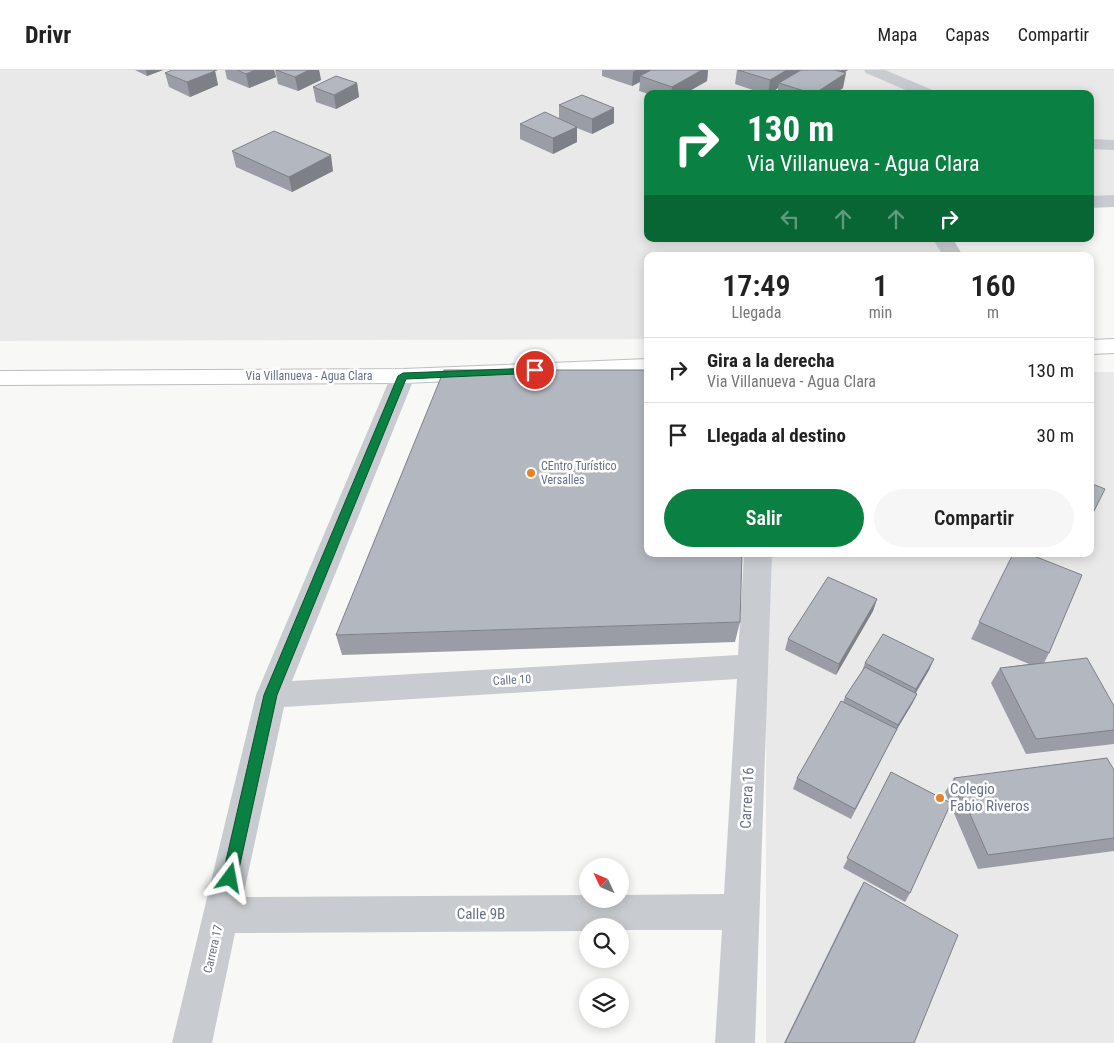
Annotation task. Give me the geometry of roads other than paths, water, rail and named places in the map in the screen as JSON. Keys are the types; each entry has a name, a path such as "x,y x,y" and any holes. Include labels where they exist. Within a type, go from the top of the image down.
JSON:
{"highway":[{"path":"1094,347 1114,346"},
{"name":"Via Villanueva - Agua Clara","path":"0,378 403,376 644,366"}],"street":[{"path":"872,70 920,90"},
{"path":"1094,144 1114,145"},
{"path":"1094,202 1114,201"},
{"name":"Carrera 17","path":"192,1043 271,695 403,376"},
{"name":"Carrera 16","path":"735,1043 758,557"},
{"name":"Calle 10","path":"271,695 753,666"},
{"name":"Calle 9B","path":"221,915 741,912"}],"place":[{"name":"CEntro Turístico Versalles","path":"531,473"},
{"name":"Colegio Fabio Riveros","path":"940,798"}]}
